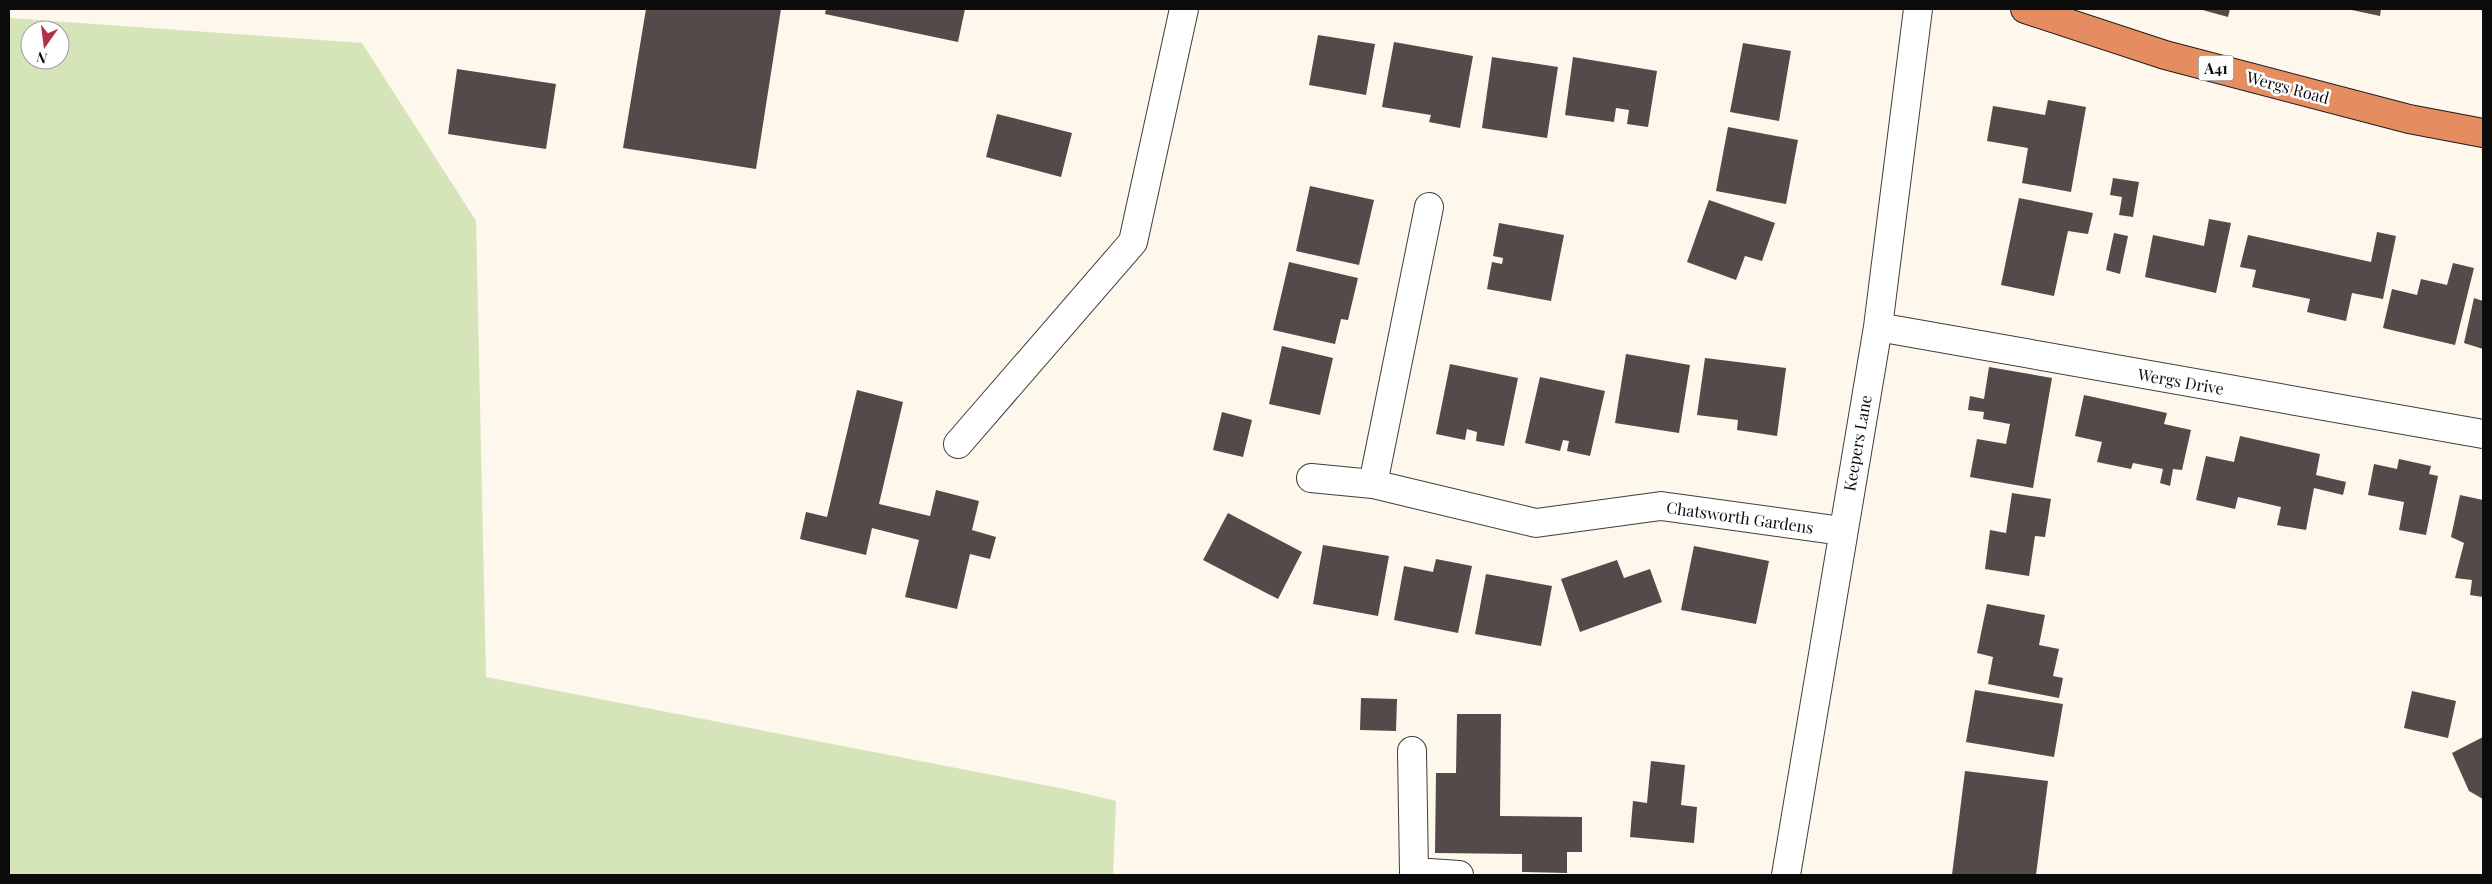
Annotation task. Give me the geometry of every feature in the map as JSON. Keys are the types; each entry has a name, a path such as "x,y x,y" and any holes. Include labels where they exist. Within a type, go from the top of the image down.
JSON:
{"highway":[{"name":"Wergs Road","path":"2025,9 2165,55 2409,119 2483,133"},
{"name":"Wergs Road","path":"2409,119 2483,113"}],"street":[{"path":"958,444 1133,242 1184,9"},
{"name":"Keepers Lane","path":"1786,875 1842,531 1878,327 1918,9"},
{"path":"1373,484 1429,207"},
{"name":"Wergs Drive","path":"1878,327 2483,434"},
{"name":"Chatsworth Gardens","path":"1311,478 1373,484 1536,523 1661,506 1842,531"},
{"path":"1412,751 1414,872 1460,875"}],"green space":[{"path":"9,18 37,20 20,20 20,70 70,70 70,22 362,43 476,221 486,677 1065,789 1116,801 1113,875 9,875"}],"building":[{"path":"646,9 781,9 756,169 623,148"},
{"path":"826,9 965,9 958,42 825,14"},
{"path":"2199,9 2230,9 2228,17"},
{"path":"2347,9 2381,9 2380,16"},
{"path":"1318,35 1375,44 1366,95 1309,85"},
{"path":"1394,42 1473,56 1460,128 1429,122 1431,115 1382,107"},
{"path":"1743,43 1791,51 1779,121 1730,112"},
{"path":"1492,57 1558,67 1547,138 1482,128"},
{"path":"1573,57 1657,71 1648,127 1627,124 1629,110 1616,108 1614,122 1565,115"},
{"path":"457,69 556,84 546,149 448,134"},
{"path":"2048,100 2086,107 2071,192 2022,183 2028,148 1987,141 1993,106 2045,115"},
{"path":"997,114 1072,133 1061,177 986,157"},
{"path":"1728,127 1798,140 1786,204 1716,191"},
{"path":"2113,178 2139,182 2133,217 2119,215 2122,197 2110,195"},
{"path":"1310,186 1374,200 1359,265 1296,251"},
{"path":"2019,198 2093,213 2088,234 2068,231 2054,296 2001,285"},
{"path":"1709,200 1775,223 1762,261 1745,256 1736,280 1687,262"},
{"path":"2209,219 2231,223 2216,293 2145,277 2153,235 2204,246"},
{"path":"1499,223 1564,235 1551,301 1487,289 1492,262 1502,264 1503,258 1493,256"},
{"path":"2377,232 2396,236 2383,299 2352,293 2346,321 2307,312 2310,299 2252,287 2256,270 2240,267 2248,235 2371,262"},
{"path":"2114,233 2128,236 2120,274 2106,270"},
{"path":"1289,262 1358,278 1348,320 1341,319 1335,344 1273,330"},
{"path":"2453,263 2474,268 2455,345 2383,328 2392,289 2417,295 2421,279 2447,285"},
{"path":"2474,298 2483,301 2483,349 2464,343"},
{"path":"1282,346 1333,358 1320,415 1269,404"},
{"path":"1626,354 1690,365 1679,433 1615,423"},
{"path":"1705,358 1786,368 1777,436 1737,430 1738,420 1697,415"},
{"path":"1450,364 1518,378 1504,446 1476,441 1477,432 1467,429 1465,440 1436,434"},
{"path":"1989,367 2052,378 2033,488 1970,477 1977,439 2006,444 2010,424 1983,419 1984,412 1968,410 1970,396 1984,399"},
{"path":"1540,377 1605,391 1590,456 1567,451 1569,441 1563,440 1560,451 1525,443"},
{"path":"857,390 903,402 879,504 930,516 936,490 979,501 972,530 996,537 990,559 970,554 957,609 905,597 919,540 872,528 866,555 800,539 806,512 827,517"},
{"path":"2084,395 2167,413 2164,424 2191,430 2182,470 2173,469 2170,486 2160,483 2163,469 2133,463 2131,469 2097,462 2102,442 2075,436"},
{"path":"1222,412 1252,420 1243,457 1213,450"},
{"path":"2240,436 2320,454 2316,475 2346,482 2343,495 2314,488 2306,530 2277,525 2281,507 2238,497 2235,509 2196,500 2206,456 2234,462"},
{"path":"2399,459 2431,466 2429,474 2438,476 2426,535 2399,530 2404,502 2368,495 2374,464 2397,469"},
{"path":"2012,493 2051,499 2045,537 2035,536 2029,576 1985,569 1990,530 2006,533"},
{"path":"2460,495 2483,500 2483,597 2470,595 2472,580 2455,578 2464,543 2451,537"},
{"path":"1228,513 1302,552 1278,599 1203,560"},
{"path":"1323,545 1389,556 1378,616 1313,604"},
{"path":"1694,546 1769,561 1756,624 1681,610"},
{"path":"1436,559 1472,566 1458,633 1394,620 1404,566 1433,572"},
{"path":"1617,560 1624,578 1650,569 1662,602 1580,632 1561,579"},
{"path":"1486,574 1552,586 1541,646 1475,634"},
{"path":"1987,604 2045,615 2039,645 2059,649 2053,676 2063,678 2059,698 1988,684 1993,657 1977,653"},
{"path":"1975,690 2063,704 2054,757 1966,742"},
{"path":"2412,691 2456,701 2448,738 2404,728"},
{"path":"1361,698 1397,699 1396,731 1360,730"},
{"path":"1457,714 1501,714 1500,816 1582,817 1582,852 1567,852 1567,873 1522,872 1522,854 1435,853 1436,773 1456,773"},
{"path":"2483,737 2483,799 2469,791 2452,753"},
{"path":"1651,761 1685,765 1681,805 1697,807 1694,843 1630,837 1633,801 1647,803"},
{"path":"1965,771 2048,781 2036,875 1952,875"}]}
